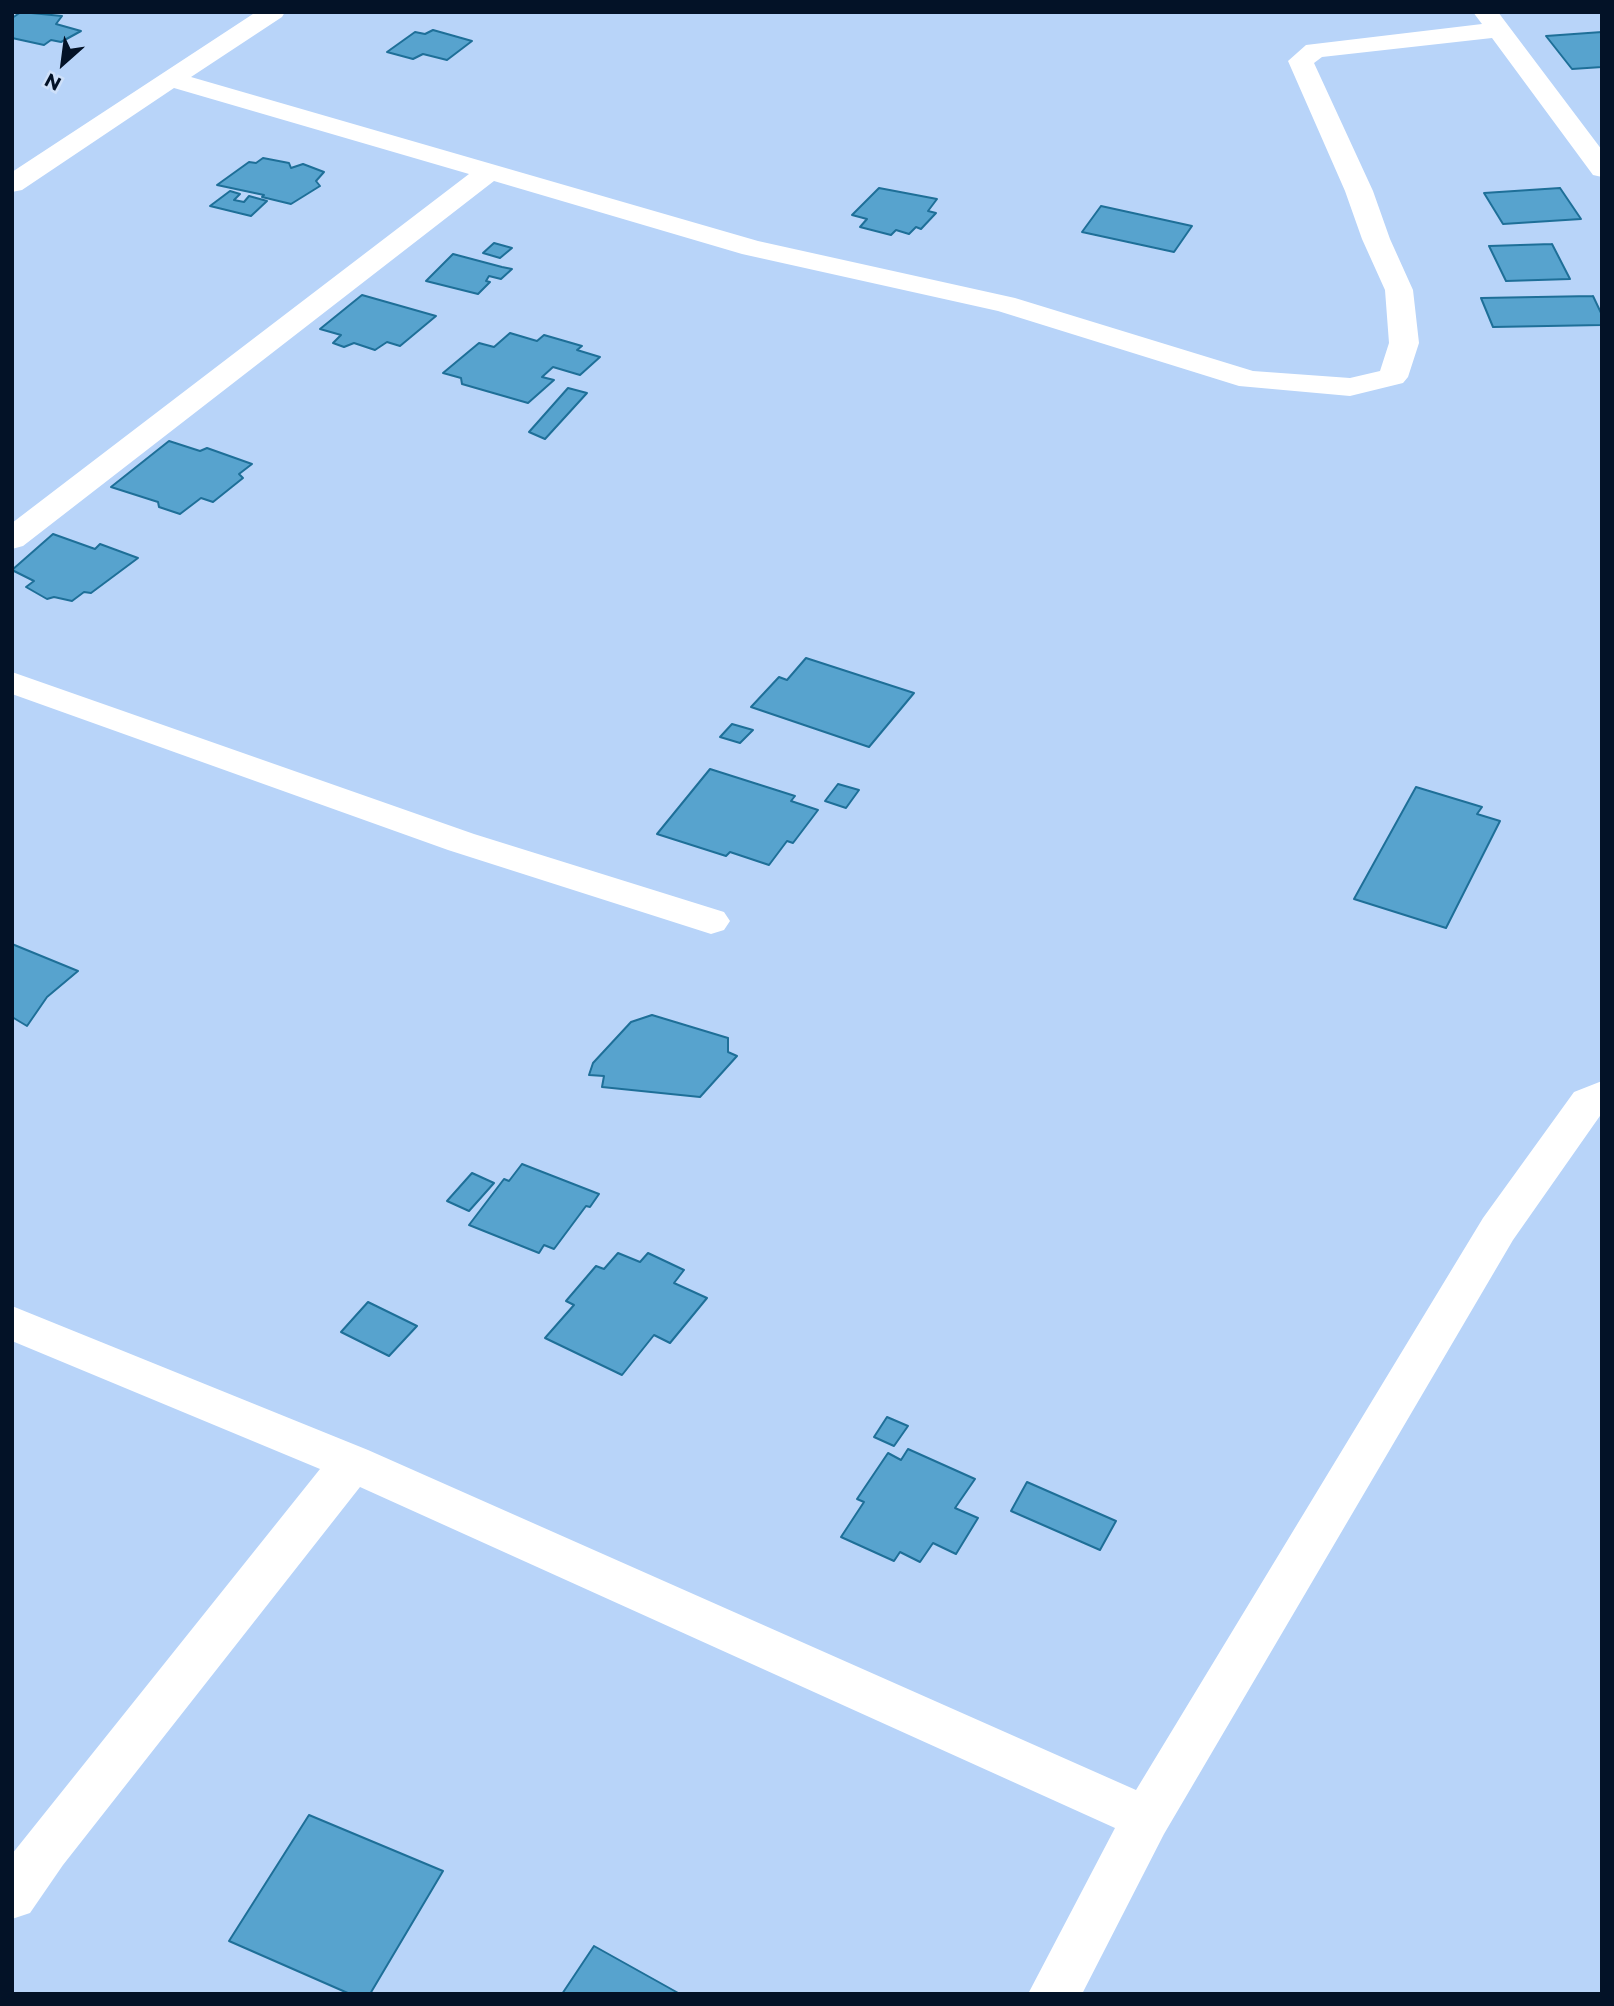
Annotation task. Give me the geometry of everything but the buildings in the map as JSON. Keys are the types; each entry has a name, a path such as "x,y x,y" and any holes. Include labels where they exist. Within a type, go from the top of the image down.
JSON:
{"street":[{"path":"12,184 273,12"},
{"path":"170,79 752,248 1005,304 1250,380 1350,387 1393,377 1404,344 1399,290 1376,239 1359,191 1301,61 1306,54 1315,50 1492,21 1577,119 1602,169"},
{"path":"12,539 489,172"},
{"path":"12,682 461,842 711,921"},
{"path":"1054,1994 1146,1818 1498,1229 1588,1102 1602,1095"},
{"path":"12,1322 352,1463 1146,1818"},
{"path":"12,1896 45,1849 352,1463"}]}
